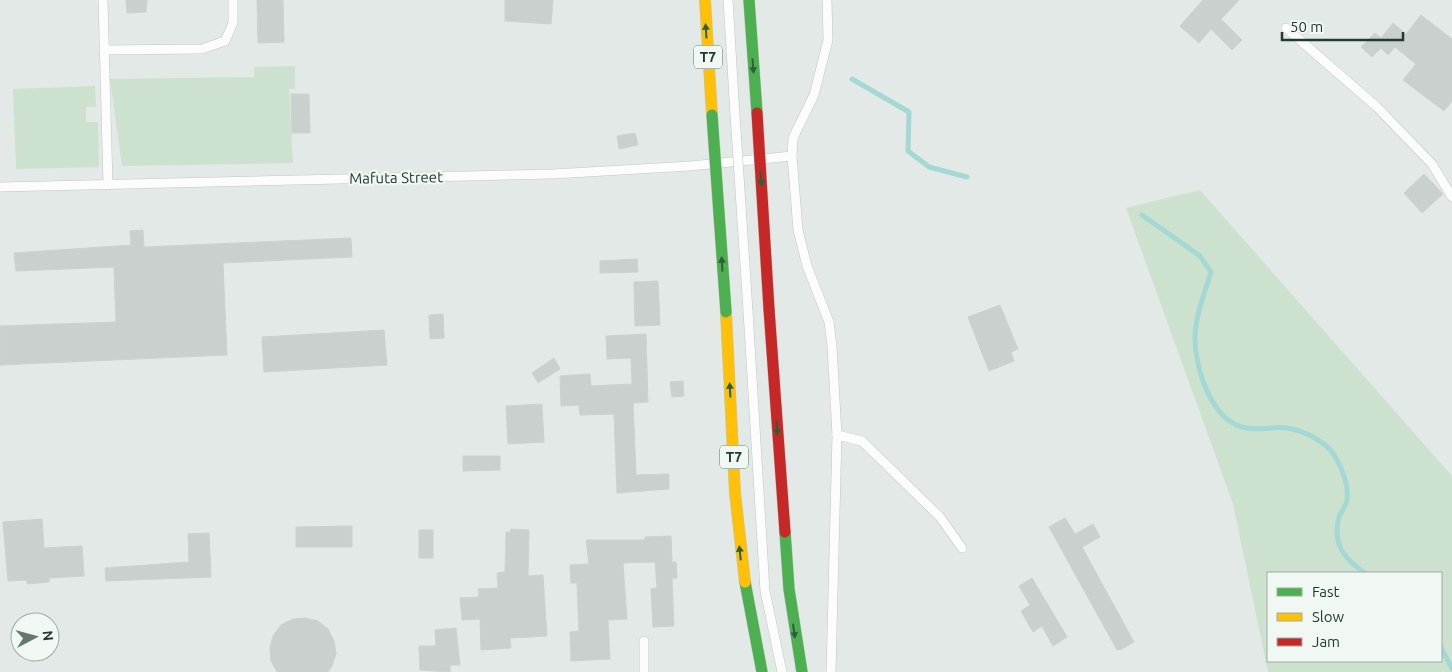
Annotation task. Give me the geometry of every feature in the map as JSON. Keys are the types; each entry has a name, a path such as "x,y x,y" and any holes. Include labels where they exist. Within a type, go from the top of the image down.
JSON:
{"highway":[{"name":"T7","path":"705,0 740,552 746,601 762,672"},
{"path":"749,0 789,589 802,672"}],"lane":[{"path":"103,0 108,185"},
{"path":"104,50 202,49 225,41 233,22 232,0"},
{"path":"728,0 765,591 782,672"},
{"path":"827,0 828,40 814,94 793,138 792,156 798,230 807,266 829,322 837,435 831,672"},
{"path":"1286,28 1377,107 1432,164 1452,197"},
{"name":"Mafuta Street","path":"0,187 554,174 690,166 792,156"},
{"path":"837,435 862,441 940,517 962,548"},
{"path":"644,641 644,672"}],"green space":[{"path":"295,66 295,89 289,89 293,163 122,166 110,79 254,77 254,67"},
{"path":"95,86 96,107 86,107 86,122 98,122 99,167 16,169 13,89"},
{"path":"1200,190 1452,476 1452,672 1268,672 1233,504 1126,208"}],"building":[{"path":"126,0 147,0 146,12 127,13"},
{"path":"257,0 283,0 284,42 258,43"},
{"path":"505,0 553,0 551,24 505,21"},
{"path":"1203,0 1239,0 1221,19 1242,40 1232,50 1211,29 1199,43 1180,26"},
{"path":"1421,15 1452,39 1452,101 1444,111 1403,80 1416,64 1395,47 1388,55 1381,48 1372,57 1361,47 1375,33 1381,38 1393,23 1406,34"},
{"path":"291,94 309,94 310,133 292,133"},
{"path":"635,133 638,145 619,149 617,136"},
{"path":"1424,174 1443,194 1422,213 1404,193"},
{"path":"143,230 144,247 351,238 352,257 223,263 227,355 0,365 0,326 116,322 114,267 16,271 14,253 131,245 130,231"},
{"path":"637,259 638,272 600,273 600,261"},
{"path":"658,281 660,325 635,326 634,282"},
{"path":"1000,305 1018,349 1011,352 1014,361 989,371 968,317"},
{"path":"443,314 444,338 430,339 429,315"},
{"path":"384,330 387,365 264,372 262,337"},
{"path":"646,334 648,402 633,403 636,475 669,474 669,489 617,493 614,414 580,415 579,405 561,406 560,376 590,374 591,386 632,384 631,358 607,359 606,336"},
{"path":"554,358 560,369 538,383 532,373"},
{"path":"683,381 684,396 672,397 670,382"},
{"path":"542,404 544,442 508,444 506,406"},
{"path":"463,456 500,456 500,470 463,471"},
{"path":"1065,518 1075,534 1093,524 1100,537 1082,547 1134,642 1122,649 1117,650 1049,527"},
{"path":"42,519 44,548 82,546 84,576 49,578 49,582 27,584 27,580 8,581 3,522"},
{"path":"352,526 352,547 296,547 296,527"},
{"path":"511,529 529,530 528,576 543,575 547,636 510,638 511,648 481,650 480,619 462,620 460,598 479,597 478,589 498,588 497,573 505,572 506,532 510,532"},
{"path":"419,530 433,530 433,558 419,558"},
{"path":"209,533 211,577 106,581 105,568 189,562 188,534"},
{"path":"671,536 672,562 676,562 677,578 672,578 674,626 653,627 651,589 657,588 655,562 623,563 627,619 608,620 610,659 571,661 570,632 579,631 577,583 571,583 570,565 589,564 586,540 645,540 645,537"},
{"path":"1032,578 1067,637 1053,646 1042,626 1033,632 1021,611 1030,605 1019,586"},
{"path":"305,618 318,621 328,629 334,641 336,654 332,666 328,672 277,672 271,661 270,648 273,636 281,625 293,619"},
{"path":"456,628 460,665 450,665 450,672 420,670 419,646 436,646 435,630"}],"waterway":[{"path":"852,79 909,112 908,151 929,167 967,177"},
{"path":"1142,215 1200,256 1211,272 1199,311 1195,348 1201,376 1214,404 1234,424 1251,429 1294,429 1314,438 1331,451 1340,466 1347,489 1346,503 1338,521 1337,538 1342,552 1364,572"},
{"path":"1442,649 1452,669"}],"traffic: fast":[{"path":"749,0 757,113"},
{"path":"712,115 726,312"},
{"path":"785,532 789,589 802,672"},
{"path":"745,582 762,672"}],"traffic: slow":[{"path":"705,0 712,115"},
{"path":"726,312 735,493 745,582"}],"traffic: jam":[{"path":"757,113 769,309"},
{"path":"769,309 785,532"}]}
